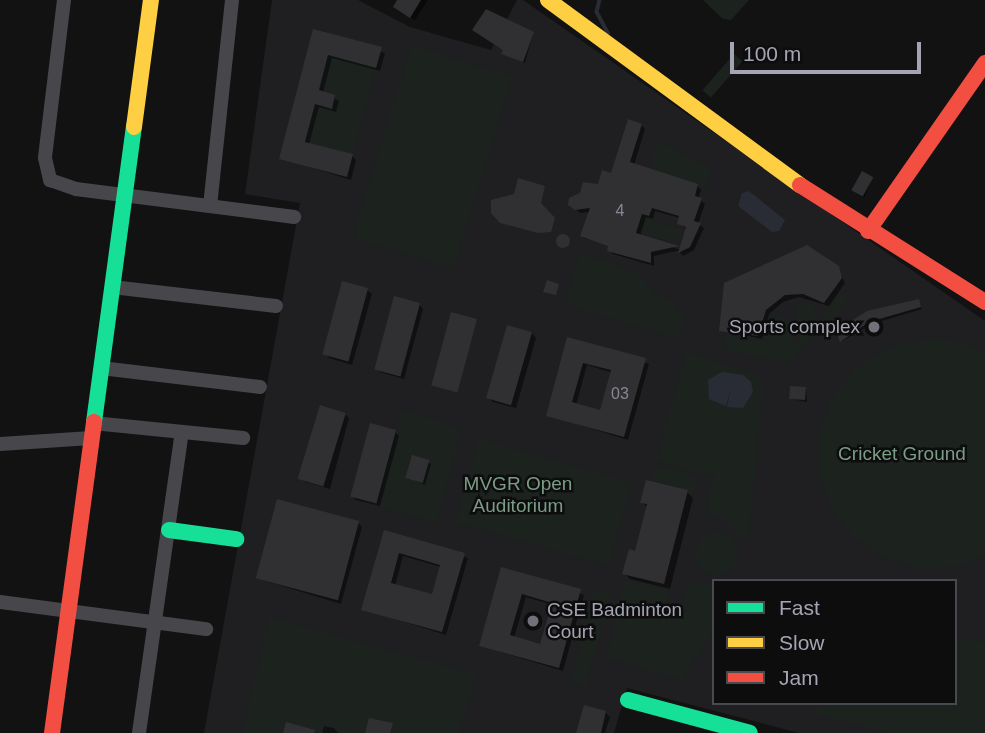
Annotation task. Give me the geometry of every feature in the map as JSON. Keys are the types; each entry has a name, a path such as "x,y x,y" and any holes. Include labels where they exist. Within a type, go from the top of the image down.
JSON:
{"street":[{"path":"64,0 45,158 47,174 57,186 294,217"},
{"path":"52,733 151,0"},
{"path":"210,206 232,0"},
{"path":"548,0 735,140 868,231 985,302"},
{"path":"868,231 985,63"},
{"path":"111,287 276,306"},
{"path":"101,368 260,387"},
{"path":"0,444 92,430 182,432 243,438"},
{"path":"139,733 182,432"},
{"path":"169,530 236,539"},
{"path":"0,601 206,629"},
{"path":"628,700 750,733"}],"shaded area":[{"path":"272,0 358,0 410,27 491,50 517,0 523,0 985,321 985,733 799,733 627,688 614,733 204,733 300,203 245,194"},
{"path":"749,191 785,220 779,231 772,232 738,206 742,193"},
{"path":"722,372 743,375 751,382 753,392 743,408 727,407 731,388 726,406 709,399 708,380"}],"green space":[{"path":"703,0 749,0 731,20 723,19"},
{"path":"411,46 512,77 454,268 353,237"},
{"path":"734,54 742,61 711,97 703,90"},
{"path":"328,55 376,68 353,154 305,142 315,104 332,109 335,95 319,90"},
{"path":"658,140 712,170 707,188 651,169"},
{"path":"644,218 681,229 677,244 640,232"},
{"path":"580,252 637,274 655,294 670,302 685,318 680,339 565,304"},
{"path":"839,293 849,300 788,363 721,349 723,336 765,341 764,332 771,331 777,312 789,322 793,340 800,345 801,331 817,328"},
{"path":"806,303 816,310 817,314 810,324 806,325 796,318 795,314 802,304"},
{"name":"Cricket Ground","path":"929,339 968,344 985,353 985,555 957,566 921,568 886,558 855,539 832,510 819,474 819,434 832,397 857,367 891,347"},
{"path":"686,352 757,375 763,385 748,542 722,517 705,512 716,466 709,476 656,460"},
{"path":"401,409 461,429 437,523 382,507 380,501"},
{"name":"MVGR Open Auditorium","path":"479,439 632,483 608,565 455,522"},
{"path":"656,465 698,476 693,492 652,480"},
{"path":"717,533 732,539 738,554 732,569 717,575 702,569 696,554 702,539"},
{"path":"625,580 670,591 665,612 620,600"},
{"path":"688,584 712,584 712,634 681,679 605,657 619,608 674,622"},
{"path":"594,589 610,593 586,687 571,683"},
{"path":"269,617 477,675 459,733 242,733"},
{"path":"957,640 985,642 985,733 892,733 813,713 823,705 957,705"}],"building":[{"path":"397,0 421,0 410,18 393,7"},
{"path":"486,9 534,32 523,62 501,54 503,50 472,30"},
{"path":"313,29 382,47 376,68 328,55 319,90 335,95 332,109 315,104 305,142 353,154 347,177 279,159"},
{"path":"628,119 642,124 630,162 698,184 695,196 702,198 694,221 701,223 690,247 678,253 686,227 677,224 679,216 652,208 649,216 642,214 636,233 679,246 651,252 651,263 607,251 608,246 580,236 590,208 575,210 568,205 569,198 580,193 583,182 598,184 602,170 611,173"},
{"path":"862,171 873,177 863,197 851,190"},
{"path":"518,178 545,186 541,203 555,218 551,232 538,233 500,223 491,213 491,200 514,194"},
{"path":"560,234 566,234 570,241 566,248 560,248 556,244 556,238"},
{"path":"807,245 839,266 842,278 824,303 803,294 785,295 766,310 758,336 719,331 724,283"},
{"path":"547,280 559,284 556,295 543,292"},
{"path":"342,281 368,288 348,361 322,354"},
{"path":"394,296 420,303 400,376 374,369"},
{"path":"919,299 921,307 869,322 840,342 836,331 867,311"},
{"path":"451,312 477,319 457,392 431,385"},
{"path":"507,325 532,332 511,405 486,398"},
{"path":"567,337 646,358 624,437 546,416","holes":["583,363 611,370 600,410 572,402"]},
{"path":"790,386 806,387 805,400 789,399"},
{"path":"320,405 346,413 323,487 297,479"},
{"path":"370,423 396,430 376,503 350,496"},
{"path":"412,455 429,460 423,483 405,478"},
{"path":"646,480 688,490 664,584 622,574 629,549 635,551 647,504 640,503"},
{"path":"277,499 359,521 338,600 256,578"},
{"path":"384,530 465,553 442,632 361,610","holes":["399,553 440,565 432,594 391,583"]},
{"path":"501,567 581,589 559,668 479,646","holes":["522,594 552,603 540,644 510,635"]},
{"path":"584,705 606,711 601,733 576,733"},
{"path":"369,718 393,723 390,733 365,733"},
{"path":"286,722 315,730 314,733 283,733"}],"waterway":[{"path":"600,0 597,12 608,33"}],"traffic: fast":[{"path":"94,422 134,127"},
{"path":"169,530 236,539"},
{"path":"628,700 750,733"}],"traffic: slow":[{"path":"134,127 151,0"},
{"path":"548,0 800,185"}],"traffic: jam":[{"path":"868,231 985,63"},
{"path":"800,185 985,302"},
{"path":"52,733 94,422"}],"place":[{"name":"Sports complex","path":"874,327"},
{"name":"CSE Badminton Court","path":"533,621"}]}
